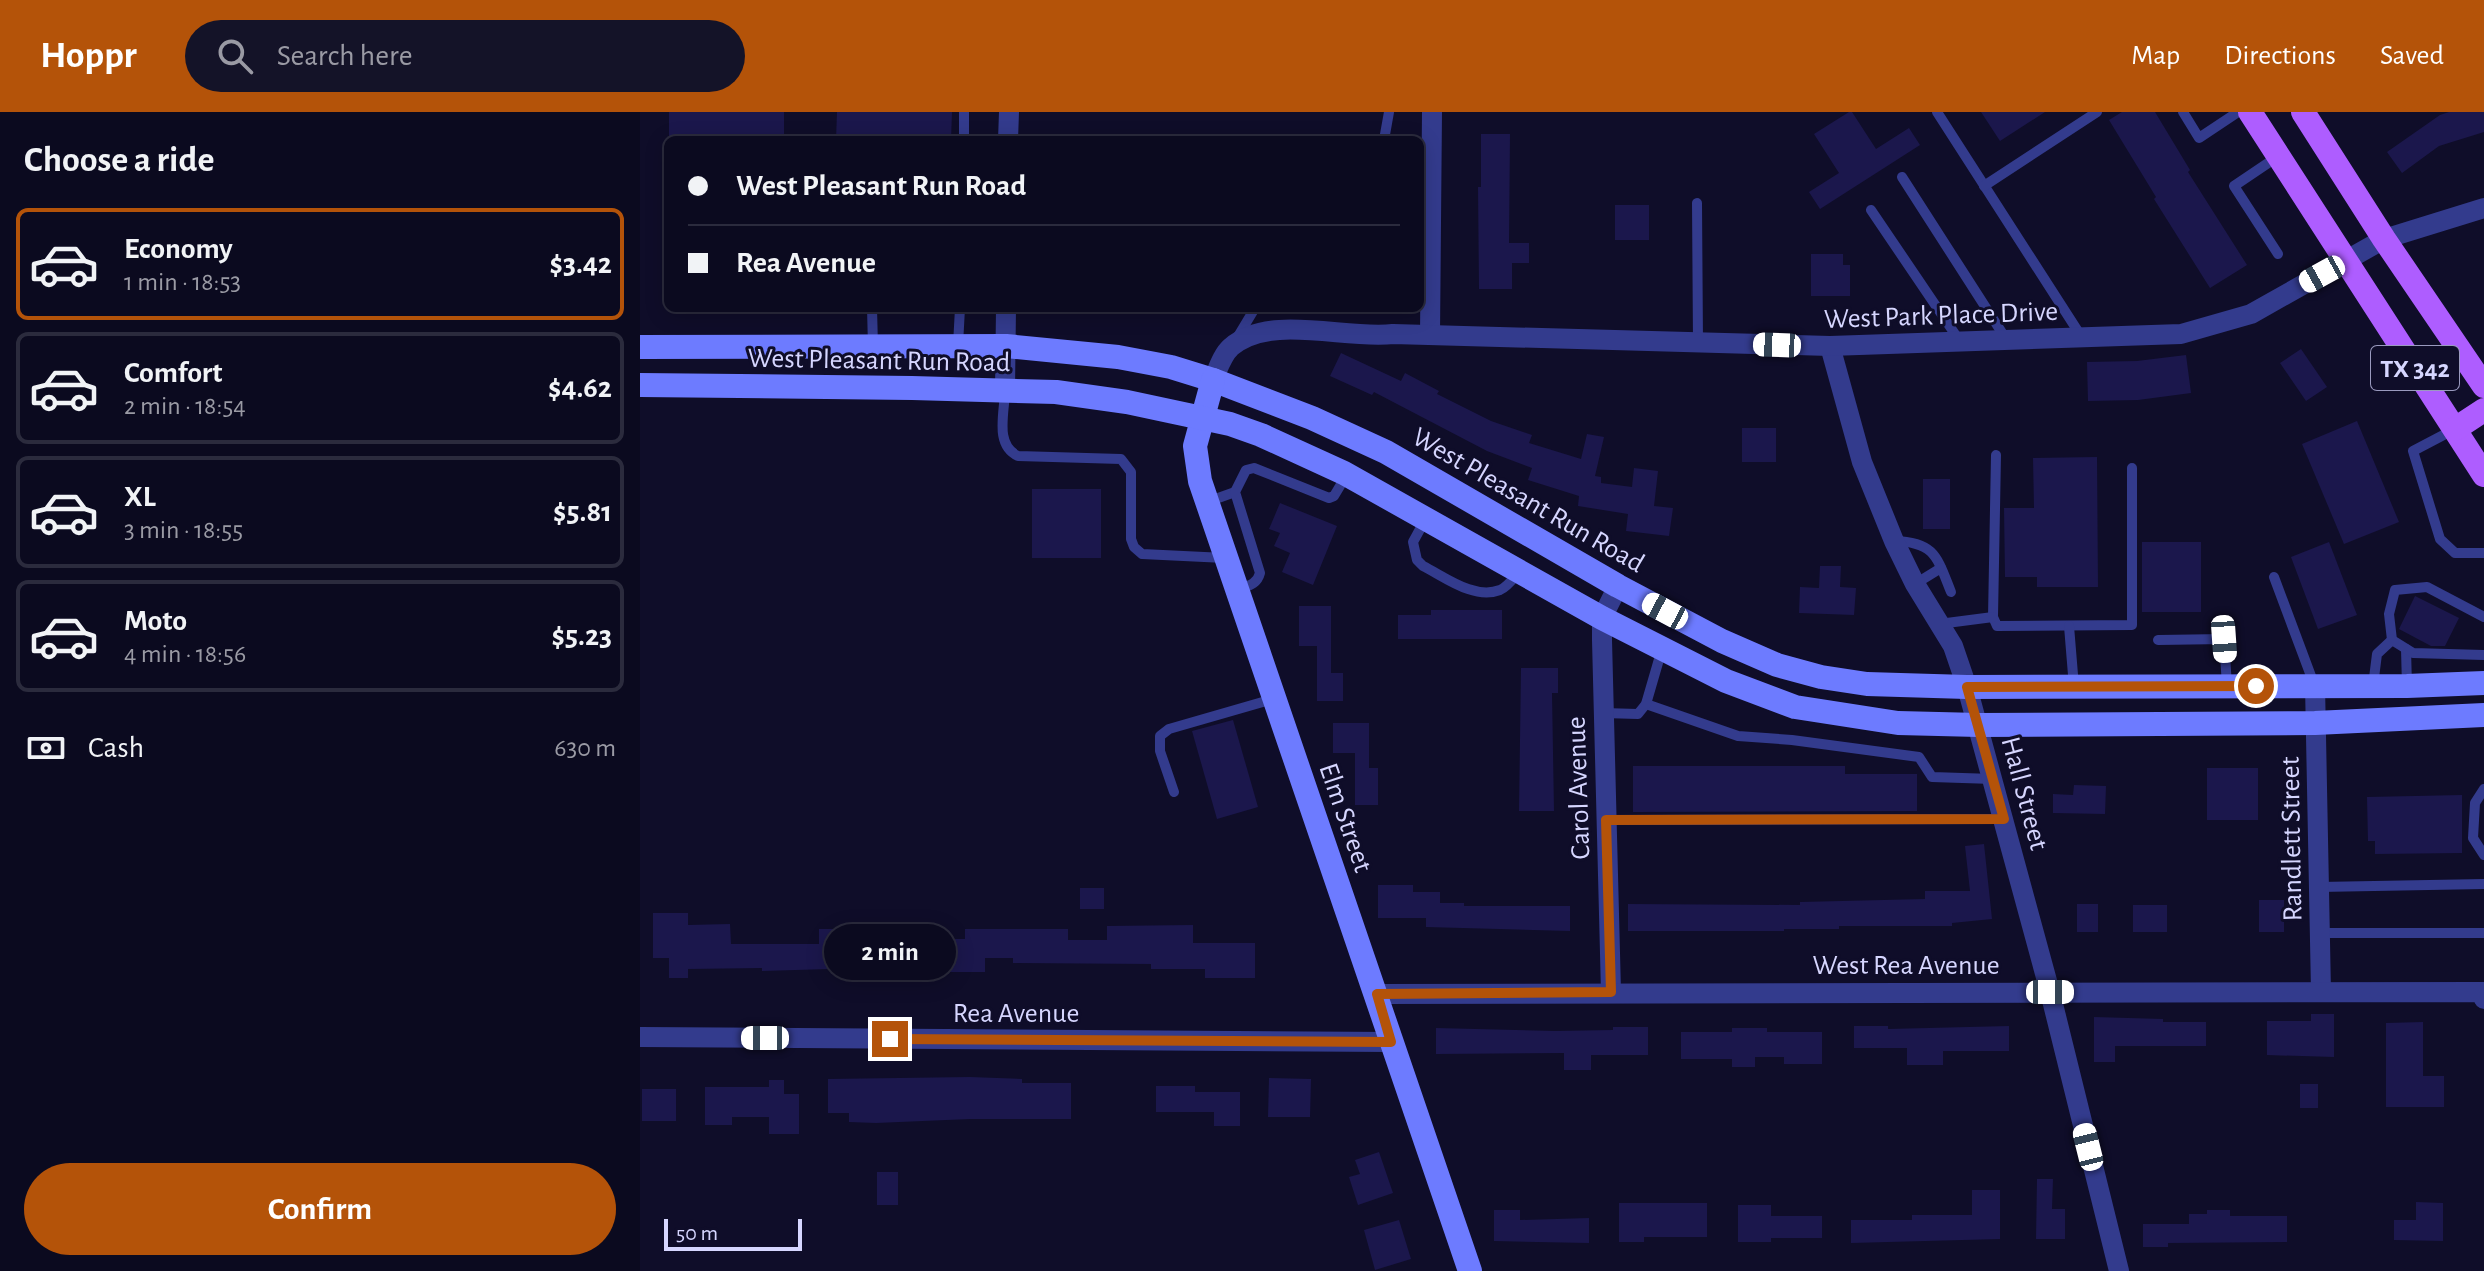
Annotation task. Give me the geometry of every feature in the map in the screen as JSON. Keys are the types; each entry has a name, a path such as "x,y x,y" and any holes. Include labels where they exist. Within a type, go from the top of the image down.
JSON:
{"main road":[{"name":"TX 342","path":"2250,112 2484,475"},
{"name":"TX 342","path":"2303,112 2384,239 2484,386"},
{"name":"West Pleasant Run Road","path":"640,347 1006,346 1118,357 1213,380 1312,418 1386,452 1618,586 1722,641 1777,665 1821,677 1867,684 1967,687 2407,686 2484,683"},
{"name":"Elm Street","path":"1213,380 1195,446 1198,473 1470,1271"},
{"name":"West Pleasant Run Road","path":"640,385 1056,392 1203,417 1261,435 1347,474 1602,618 1726,681 1795,707 1898,723 1979,725 2315,723 2484,715"},
{"path":"2455,429 2484,410"}],"street":[{"path":"1008,136 1009,112"},
{"path":"1430,335 1432,112"},
{"name":"West Park Place Drive","path":"1232,347 1262,332 1289,330 1375,336 1830,346 2181,334 2251,314 2384,239 2484,208"},
{"path":"1005,390 1006,312"},
{"name":"Hall Street","path":"1830,346 1862,462 1915,584 1953,646 1979,725 2050,992 2119,1271"},
{"path":"1213,380 1221,360 1232,347"},
{"name":"Carol Avenue","path":"1611,992 1602,618 1618,586"},
{"name":"Randlett Street","path":"2315,685 2321,992"},
{"path":"2484,992 2484,999"},
{"name":"West Rea Avenue","path":"1377,994 2484,992"},
{"name":"Rea Avenue","path":"640,1037 1391,1042"}],"lane":[{"path":"964,112 964,136"},
{"path":"1385,136 1389,112"},
{"path":"1937,112 2082,338"},
{"path":"1984,186 2097,112"},
{"path":"2183,112 2199,138 2238,112"},
{"path":"2278,156 2234,186 2278,254"},
{"path":"1902,177 2007,340"},
{"path":"1697,203 1698,342"},
{"path":"1871,210 1961,342"},
{"path":"872,312 873,348"},
{"path":"958,347 960,312"},
{"path":"1232,347 1253,312"},
{"path":"1005,390 1003,442 1007,451 1018,456 1121,459 1127,465 1131,472 1131,539 1142,554 1227,558"},
{"path":"2455,429 2413,451 2440,539 2455,553 2484,553"},
{"path":"1996,455 1993,617 1997,626 2132,625 2132,468"},
{"path":"1237,590 1253,584 1260,573 1235,492 1246,470 1254,468 1329,498 1334,496 1347,474"},
{"path":"1207,502 1235,492"},
{"path":"1426,519 1413,542 1417,560 1423,566 1470,590 1487,592 1502,589 1520,572"},
{"path":"1894,541 1917,542 1936,556 1951,592"},
{"path":"1915,584 1941,568"},
{"path":"2274,577 2315,685"},
{"path":"2392,640 2389,614 2395,590 2427,587 2484,617"},
{"path":"1939,624 1993,617"},
{"path":"2069,626 2074,687"},
{"path":"2158,640 2224,639 2227,686"},
{"path":"2392,640 2413,653 2484,655"},
{"path":"2373,686 2377,654 2392,640"},
{"path":"1603,713 1638,714 1646,704 1662,649"},
{"path":"2406,649 2407,686"},
{"path":"1174,792 1160,751 1160,736 1169,729 1275,699"},
{"path":"1646,704 1738,736 1919,757 1932,777 1993,779"},
{"path":"2484,789 2475,803 2473,838 2484,855"},
{"path":"1606,820 2004,819"},
{"path":"2319,887 2484,884"},
{"path":"2320,933 2484,933"}],"building":[{"path":"669,112 784,112 784,136 669,136"},
{"path":"837,112 952,112 951,136 836,136"},
{"path":"1852,112 1876,149 1909,128 1920,145 1820,209 1809,192 1839,173 1814,134"},
{"path":"1981,112 2045,112 2000,141"},
{"path":"2122,112 2155,112 2190,170 2188,172 2247,265 2210,288 2109,120"},
{"path":"2449,112 2484,112 2484,132 2439,146 2402,173 2387,152"},
{"path":"1481,134 1510,134 1509,243 1529,243 1529,263 1512,263 1512,289 1479,289"},
{"path":"1615,205 1649,205 1649,240 1615,240"},
{"path":"1811,254 1843,254 1843,265 1850,265 1850,296 1811,296"},
{"path":"2301,349 2327,387 2306,401 2280,363"},
{"path":"1341,353 1401,381 1405,373 1439,391 1437,394 1491,421 1532,435 1529,443 1581,459 1587,434 1604,437 1595,476 1601,477 1601,483 1632,487 1634,468 1658,471 1654,506 1673,508 1669,536 1626,531 1628,514 1578,506 1579,496 1528,480 1532,468 1487,451 1374,392 1372,395 1330,376"},
{"path":"2186,355 2191,393 2138,400 2088,401 2087,362 2137,361"},
{"path":"2357,421 2399,522 2344,544 2302,444"},
{"path":"1742,428 1776,428 1776,462 1742,462"},
{"path":"2097,457 2098,587 2037,587 2037,577 2005,577 2004,508 2034,508 2033,458"},
{"path":"1923,479 1950,479 1950,529 1923,529"},
{"path":"1032,489 1101,489 1101,558 1032,558"},
{"path":"1280,503 1337,526 1313,585 1282,572 1290,553 1274,546 1280,533 1269,529"},
{"path":"2142,542 2201,542 2201,612 2142,612"},
{"path":"2329,542 2357,615 2318,629 2291,557"},
{"path":"1820,566 1841,566 1840,587 1856,588 1854,615 1799,613 1800,587 1819,588"},
{"path":"2415,596 2459,618 2445,646 2431,646 2399,629"},
{"path":"1299,606 1331,606 1331,673 1343,673 1343,701 1317,701 1317,646 1299,646"},
{"path":"1431,610 1502,610 1502,639 1398,639 1398,615 1431,615"},
{"path":"1521,668 1558,668 1558,693 1552,693 1554,811 1519,811"},
{"path":"1233,720 1258,807 1217,819 1192,731"},
{"path":"1333,723 1369,723 1369,768 1378,768 1378,805 1355,805 1355,753 1333,753"},
{"path":"1633,766 1845,766 1845,774 1917,774 1917,811 1633,812"},
{"path":"2207,768 2258,768 2258,820 2207,820"},
{"path":"2074,785 2106,786 2105,814 2053,813 2053,794 2073,795"},
{"path":"2462,795 2462,853 2375,854 2375,841 2368,841 2367,797"},
{"path":"1984,844 1992,919 1952,923 1952,926 1839,926 1839,929 1784,931 1628,931 1628,904 1800,905 1800,902 1925,899 1925,891 1970,891 1965,846"},
{"path":"1378,885 1413,885 1413,892 1440,892 1440,903 1464,903 1464,906 1570,906 1570,931 1426,927 1426,918 1378,918"},
{"path":"1080,888 1104,888 1104,909 1080,909"},
{"path":"2259,900 2284,900 2284,932 2259,932"},
{"path":"2077,904 2098,904 2098,932 2077,932"},
{"path":"2133,905 2167,905 2167,932 2133,932"},
{"path":"653,913 688,913 688,925 730,924 731,944 819,944 819,929 907,933 907,939 965,939 965,929 1068,929 1068,940 1107,940 1107,926 1193,925 1193,943 1255,943 1255,978 1205,978 1205,969 1151,969 1151,964 1013,963 1013,958 985,958 985,972 863,972 863,968 762,971 762,968 688,969 688,978 669,978 669,958 653,958"},
{"path":"2311,1014 2334,1014 2334,1057 2267,1055 2267,1021 2311,1021"},
{"path":"2094,1017 2206,1022 2206,1046 2115,1046 2115,1062 2094,1062"},
{"path":"2423,1022 2423,1076 2444,1076 2444,1107 2386,1107 2386,1023"},
{"path":"1854,1026 1888,1026 1888,1029 2009,1026 2009,1051 1943,1051 1943,1065 1907,1065 1907,1048 1854,1048"},
{"path":"1613,1027 1648,1027 1648,1055 1591,1055 1591,1070 1564,1070 1564,1053 1436,1054 1436,1028 1555,1031 1613,1030"},
{"path":"1732,1028 1767,1028 1767,1032 1822,1032 1822,1064 1784,1064 1784,1057 1755,1057 1755,1067 1732,1067 1732,1059 1681,1059 1681,1032 1732,1032"},
{"path":"1269,1078 1311,1079 1310,1117 1268,1117"},
{"path":"828,1079 1022,1079 1022,1083 1071,1083 1071,1119 876,1123 849,1122 849,1113 828,1113"},
{"path":"769,1080 784,1080 784,1094 799,1094 799,1134 769,1134 769,1117 732,1117 732,1125 705,1125 705,1087 769,1087"},
{"path":"2300,1084 2318,1084 2318,1108 2300,1108"},
{"path":"1156,1086 1195,1086 1195,1092 1240,1092 1240,1126 1214,1126 1214,1112 1156,1112"},
{"path":"642,1089 676,1089 676,1121 642,1121"},
{"path":"1379,1152 1393,1193 1358,1205 1349,1177 1360,1174 1355,1160"},
{"path":"877,1172 898,1172 898,1205 877,1205"},
{"path":"2037,1179 2053,1179 2052,1209 2065,1209 2065,1239 2036,1239"},
{"path":"1972,1190 2000,1190 2000,1239 1851,1243 1851,1220 1912,1220 1912,1215 1972,1215"},
{"path":"2416,1202 2443,1203 2443,1241 2394,1240 2394,1220 2416,1220"},
{"path":"1619,1203 1707,1203 1707,1237 1644,1237 1644,1242 1619,1242"},
{"path":"1738,1205 1771,1205 1771,1216 1822,1216 1822,1238 1771,1238 1771,1242 1738,1242"},
{"path":"1494,1210 1520,1210 1520,1220 1589,1218 1589,1243 1494,1241"},
{"path":"2207,1210 2230,1210 2230,1216 2287,1216 2287,1242 2168,1243 2168,1247 2143,1247 2143,1224 2189,1224 2189,1214 2207,1214"},
{"path":"1399,1220 1411,1259 1375,1270 1364,1230"}],"route":[{"path":"890,1039 1391,1042 1377,994 1611,992 1606,820 2004,819 1967,687 2256,686"}]}
